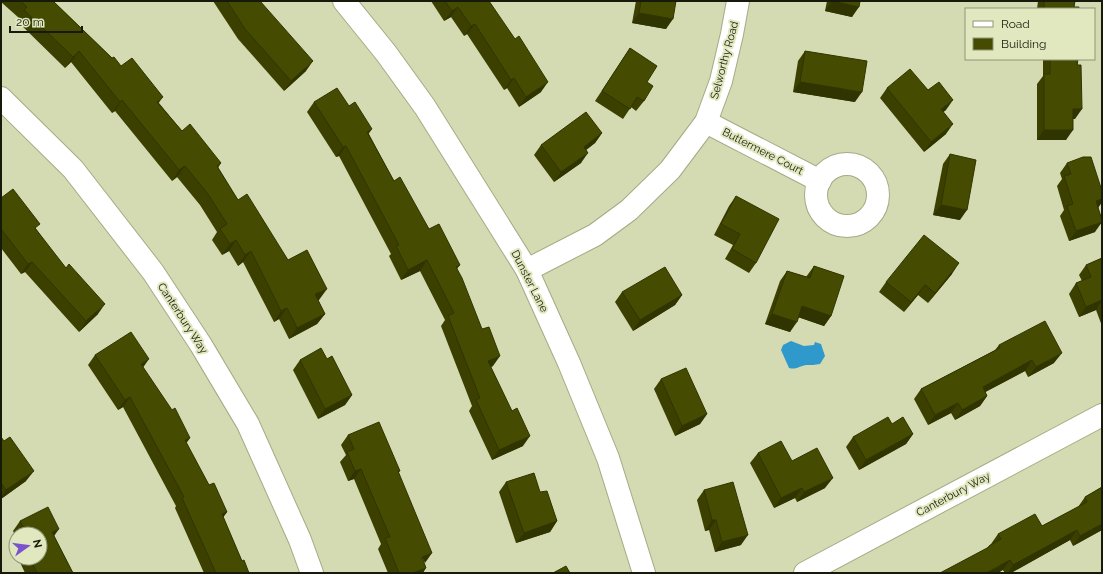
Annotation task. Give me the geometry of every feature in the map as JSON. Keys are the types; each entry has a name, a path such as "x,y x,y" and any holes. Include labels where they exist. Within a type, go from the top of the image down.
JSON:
{"street":[{"name":"Dunster Lane","path":"344,1 386,53 426,107 527,270 569,363 608,458 644,573"},
{"name":"Selworthy Road","path":"527,270 595,236 629,210 670,170 706,122 721,81 738,1"},
{"name":"Canterbury Way","path":"1,98 73,169 153,272 202,345 248,424 300,540 312,573"},
{"name":"Buttermere Court","path":"706,122 820,181"},
{"name":"Canterbury Way","path":"805,573 1102,415"}],"water":[{"path":"791,341 804,346 814,345 815,342 821,344 825,356 820,364 806,365 794,369 789,368 781,350 783,345"}],"building":[{"path":"20,1 53,1 112,58 114,57 121,66 132,58 163,97 157,102 182,131 190,124 221,163 217,166 238,200 247,194 288,260 307,250 327,289 315,294 325,314 297,328 287,308 281,311 251,251 245,255 236,240 230,244 220,229 227,224 208,194 185,166 179,170 122,100 120,102 79,51 73,57 24,10 27,7"},
{"path":"227,1 260,1 313,61 291,81 245,29"},
{"path":"445,1 489,1 515,39 519,36 548,82 526,97 514,78 511,80 475,24 471,26 458,7 452,11"},
{"path":"641,1 676,1 673,19 639,13"},
{"path":"832,1 860,1 859,7"},
{"path":"1044,1 1075,1 1074,7 1079,7 1079,8 1044,8"},
{"path":"630,48 657,66 647,82 653,86 644,101 637,97 630,109 602,91"},
{"path":"805,51 867,61 862,92 800,82"},
{"path":"1050,60 1078,60 1077,65 1081,65 1082,109 1073,109 1073,130 1044,130 1044,74 1050,74"},
{"path":"910,69 928,90 939,82 953,100 941,109 953,124 931,142 887,88"},
{"path":"337,88 349,106 355,102 372,129 367,132 394,181 400,177 429,229 439,224 460,265 456,267 462,278 482,329 489,327 500,356 488,361 512,411 517,408 530,436 499,450 476,400 480,398 448,316 454,313 427,260 408,270 396,246 399,245 346,146 343,147 314,102"},
{"path":"586,112 602,133 584,147 588,153 561,172 541,145"},
{"path":"950,154 976,160 967,210 941,205"},
{"path":"1083,157 1091,157 1102,191 1102,199 1096,201 1102,222 1076,231 1067,206 1073,204 1064,176 1071,174 1067,163"},
{"path":"13,189 40,224 35,228 66,268 69,264 105,304 86,321 32,262 28,264 1,229 1,198"},
{"path":"736,196 779,219 756,263 732,249 740,234 721,224"},
{"path":"924,235 959,263 935,293 925,285 911,302 886,282"},
{"path":"1102,258 1102,300 1086,307 1076,283 1091,277 1086,265"},
{"path":"814,266 844,276 831,316 802,306 797,322 772,314 787,271 810,278"},
{"path":"665,267 682,295 640,320 622,292"},
{"path":"1045,321 1062,353 1036,367 1032,360 983,387 987,396 962,410 958,403 935,415 921,389 1000,348 999,345"},
{"path":"131,332 149,359 141,364 172,410 175,408 190,438 185,440 209,485 214,483 227,512 222,514 242,561 244,560 249,573 216,573 182,498 184,497 130,397 125,400 95,355"},
{"path":"321,348 327,359 332,356 352,395 325,409 300,360"},
{"path":"686,368 707,414 682,426 661,379"},
{"path":"888,417 892,424 903,417 913,434 866,460 853,437"},
{"path":"379,422 432,553 422,557 426,568 413,573 399,573 385,538 390,537 361,469 355,471 347,452 354,449 348,435"},
{"path":"1,437 4,441 10,437 34,471 6,490 1,483"},
{"path":"781,441 792,461 817,448 833,478 804,492 802,488 781,498 758,453"},
{"path":"534,473 540,492 547,491 557,521 524,533 506,482"},
{"path":"733,482 748,535 722,542 716,520 712,520 704,490"},
{"path":"1102,487 1102,524 1080,536 1077,530 1013,565 1010,560 986,573 940,573 989,547 1001,539 998,534 1035,514 1042,526 1087,502 1085,497"},
{"path":"48,507 59,529 52,532 73,573 37,573 34,566 48,566 48,526 23,526 20,521"},
{"path":"566,566 570,573 553,573"}]}
